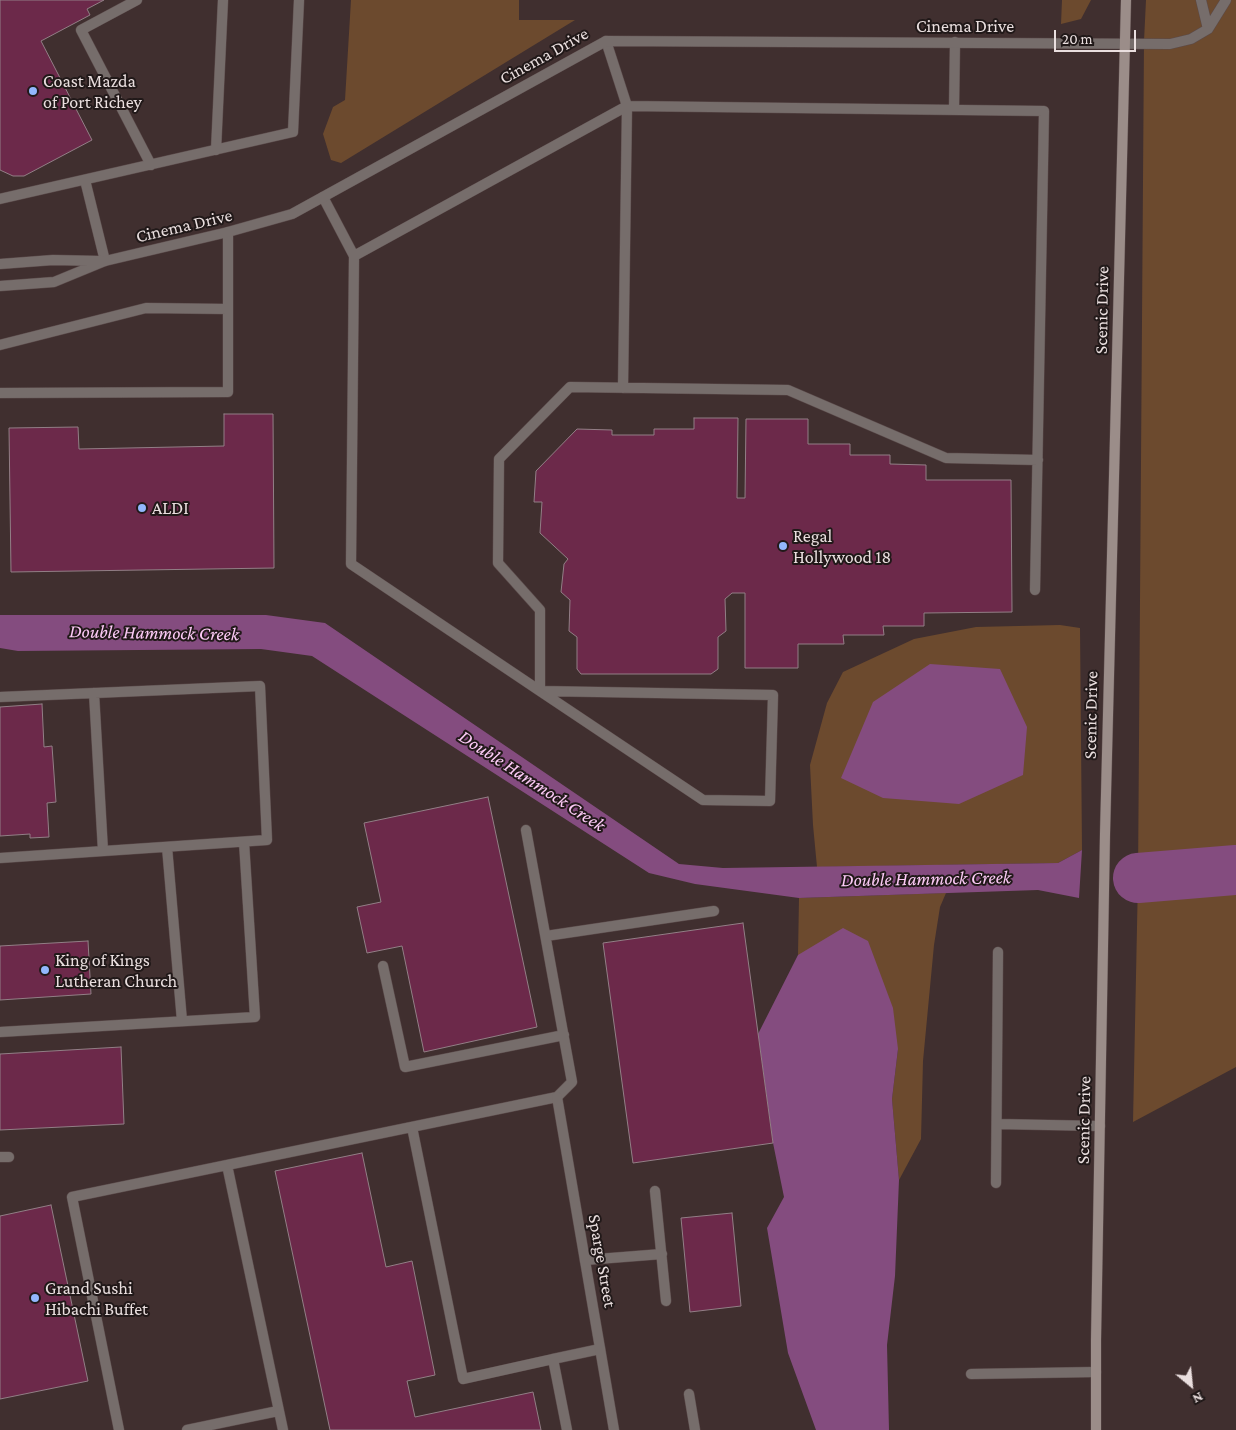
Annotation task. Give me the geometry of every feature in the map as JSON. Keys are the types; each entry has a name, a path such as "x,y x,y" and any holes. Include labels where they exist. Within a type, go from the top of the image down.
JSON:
{"street":[{"path":"137,0 81,30 151,165"},
{"path":"216,150 223,0"},
{"path":"0,199 293,132 299,0"},
{"name":"Scenic Drive","path":"1096,1430 1104,834 1126,0"},
{"path":"1201,0 1208,29"},
{"path":"1208,29 1226,0"},
{"name":"Cinema Drive","path":"0,286 54,282 105,261 228,232 292,214 606,41 1170,44 1191,40 1208,29"},
{"path":"606,41 627,106 623,388"},
{"path":"954,110 955,42"},
{"path":"354,256 627,106 1044,111 1035,590"},
{"path":"85,180 105,261"},
{"path":"323,197 354,256 351,564 540,691 703,800 770,801 772,695 540,691"},
{"path":"0,394 228,392 228,232"},
{"name":"Cinema Drive","path":"0,264 53,260 105,261"},
{"path":"0,345 146,308 228,308"},
{"path":"540,691 540,610 498,563 499,460 570,387 788,390 946,458 1038,460"},
{"path":"0,698 260,686 267,840 0,858"},
{"path":"94,693 103,851"},
{"path":"119,1430 72,1197 557,1097 572,1082 526,830"},
{"path":"0,1032 255,1017 244,842"},
{"path":"167,847 182,1021"},
{"path":"546,936 714,911"},
{"path":"996,1183 998,952"},
{"path":"383,966 405,1067 564,1035"},
{"name":"Sparge Street","path":"557,1097 614,1430"},
{"path":"996,1124 1100,1126"},
{"path":"412,1127 463,1378 600,1349"},
{"path":"227,1165 282,1430"},
{"path":"655,1191 666,1301"},
{"path":"585,1260 662,1254"},
{"path":"553,1359 567,1430"},
{"path":"971,1374 1096,1372"},
{"path":"689,1394 696,1430"},
{"path":"187,1430 278,1411"}],"shaded area":[{"path":"351,0 519,0 519,20 575,20 341,163 331,160 323,134 333,107 345,100"},
{"path":"1062,0 1091,0 1081,19 1061,24"},
{"path":"1146,0 1236,0 1236,1067 1133,1122 1138,878 1144,41"},
{"path":"1060,625 1080,628 1082,850 1058,863 817,867 810,765 827,703 843,672 914,639 976,627"},
{"path":"946,893 940,907 934,945 923,1061 921,1139 899,1180 892,1099 898,1049 798,955 799,898"}],"water":[{"path":"0,615 266,615 325,623 679,864 723,868 1058,863 1082,850 1079,898 1038,890 799,898 695,884 649,873 312,656 261,649 18,651 0,648"},
{"path":"930,664 1000,669 1027,727 1023,775 959,804 883,798 841,778 873,702"},
{"path":"843,928 868,941 893,1008 898,1049 892,1099 899,1180 895,1276 887,1345 889,1430 816,1430 788,1353 767,1228 784,1197 773,1143 758,1034 798,955"}],"building":[{"name":"Coast Mazda of Port Richey","path":"0,0 104,0 87,9 90,15 41,41 92,140 24,176 13,176 0,170"},
{"name":"ALDI","path":"224,414 273,414 274,568 11,572 9,428 78,427 79,449 224,446"},
{"name":"Regal Hollywood 18","path":"694,418 738,418 737,498 745,498 746,419 808,419 808,444 850,444 850,455 890,455 890,464 926,465 926,480 1011,480 1012,612 924,613 924,626 883,626 884,635 843,635 844,644 798,644 798,668 745,668 745,593 732,593 725,599 726,631 718,637 718,669 711,674 581,674 577,669 577,637 569,631 570,600 561,592 564,564 568,559 540,533 542,502 534,502 536,471 577,429 612,430 612,435 654,435 654,429 694,429"},
{"path":"42,704 44,747 52,746 56,802 47,803 49,837 30,838 30,834 0,836 0,707"},
{"path":"488,797 537,1027 424,1052 402,946 367,953 357,907 381,902 364,823"},
{"path":"743,923 773,1143 633,1163 603,943"},
{"name":"King of Kings Lutheran Church","path":"88,941 91,994 0,1000 0,946"},
{"path":"121,1047 124,1124 0,1130 0,1054"},
{"path":"362,1153 386,1267 412,1261 435,1375 407,1381 415,1417 533,1392 541,1430 330,1430 275,1171"},
{"name":"Grand Sushi Hibachi Buffet","path":"51,1205 88,1381 0,1399 0,1216"},
{"path":"732,1213 741,1306 690,1312 681,1218"}],"waterway":[{"name":"Double Hammock Creek","path":"1138,878 1236,870"}],"place":[{"name":"Coast Mazda of Port Richey","path":"33,91"},
{"name":"ALDI","path":"142,508"},
{"name":"Regal Hollywood 18","path":"783,546"},
{"name":"King of Kings Lutheran Church","path":"45,970"},
{"name":"Grand Sushi Hibachi Buffet","path":"35,1298"}]}
